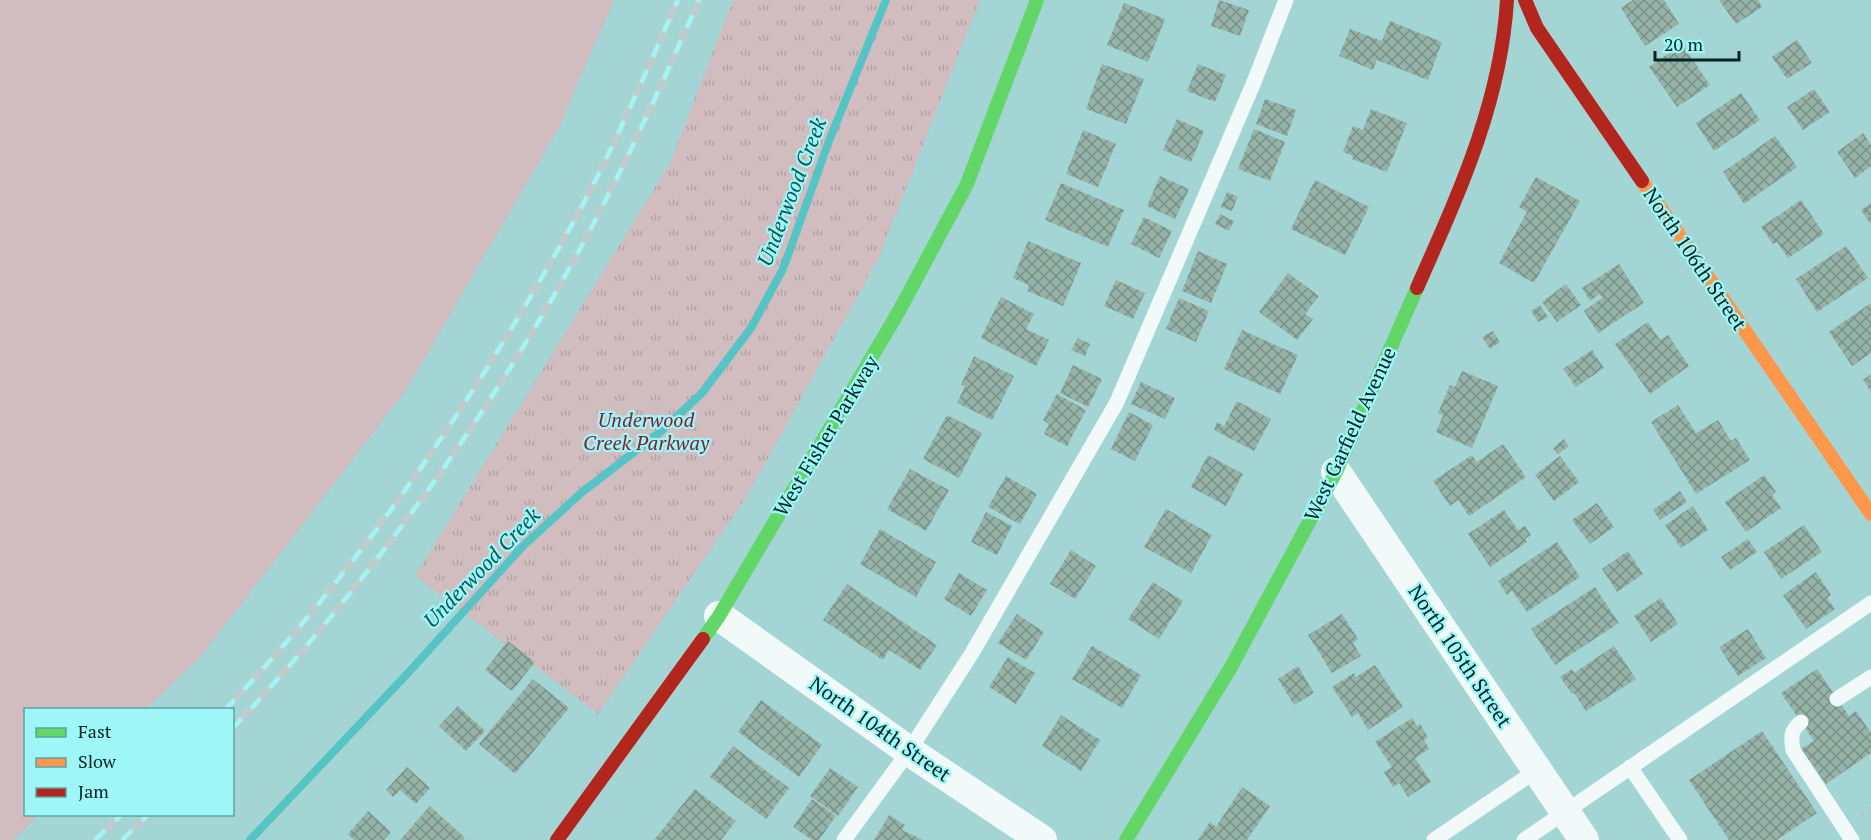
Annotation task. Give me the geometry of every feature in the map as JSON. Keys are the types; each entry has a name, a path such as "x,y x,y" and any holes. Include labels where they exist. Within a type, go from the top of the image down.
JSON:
{"street":[{"name":"West Fisher Parkway","path":"562,838 719,616 899,312 967,184 1037,0"},
{"name":"West Garfield Avenue","path":"1126,840 1231,667 1336,472 1436,244 1482,130 1505,32 1507,0"},
{"name":"North 106th Street","path":"1525,0 1537,28 1871,514"},
{"name":"North 105th Street","path":"1336,472 1584,840"},
{"name":"North 104th Street","path":"719,616 909,751 1042,840"}],"lane":[{"path":"844,840 909,751 972,653 1117,402 1254,82 1286,0"},
{"path":"1524,840 1871,603"},
{"path":"1837,699 1871,677"},
{"path":"1801,722 1792,729 1793,750 1852,840"},
{"path":"1630,767 1680,840"},
{"path":"1434,840 1537,770"}],"path":[{"path":"1863,813 1871,807"}],"green space":[{"path":"0,0 614,0 558,129 406,390 201,656 147,708 24,708 24,816 38,816 13,840 0,840"},
{"name":"Underwood Creek Parkway","path":"733,0 980,0 878,259 747,496 598,714 415,576 670,163"}],"building":[{"path":"1219,0 1249,10 1240,36 1211,26"},
{"path":"1633,0 1664,0 1679,24 1645,46 1621,8"},
{"path":"1719,0 1758,0 1762,7 1736,24"},
{"path":"1124,3 1165,19 1148,62 1107,45"},
{"path":"1390,21 1442,42 1428,80 1377,60 1373,70 1339,56 1350,29 1382,41"},
{"path":"1797,40 1812,63 1787,79 1772,57"},
{"path":"1682,44 1710,85 1677,107 1649,67"},
{"path":"1102,64 1144,79 1126,124 1086,109"},
{"path":"1198,64 1226,75 1215,102 1187,91"},
{"path":"1814,89 1830,112 1803,130 1787,107"},
{"path":"1741,93 1760,120 1714,151 1696,123"},
{"path":"1265,99 1296,110 1287,136 1256,124"},
{"path":"1371,109 1407,123 1387,172 1352,159 1353,156 1343,152 1353,126 1363,130"},
{"path":"1177,119 1204,131 1191,162 1163,150"},
{"path":"1254,129 1285,142 1270,181 1238,169"},
{"path":"1083,130 1116,144 1098,187 1066,174"},
{"path":"1863,133 1871,145 1871,166 1855,178 1837,152"},
{"path":"1775,136 1797,167 1744,204 1723,172"},
{"path":"1160,176 1189,189 1175,219 1147,206"},
{"path":"1536,177 1580,201 1534,283 1499,263 1527,212 1519,207"},
{"path":"1315,180 1369,207 1345,255 1291,229"},
{"path":"1061,183 1124,210 1108,247 1045,220"},
{"path":"1227,192 1238,197 1232,211 1221,207"},
{"path":"1801,200 1824,234 1788,258 1777,242 1773,244 1761,227"},
{"path":"1871,203 1871,225 1861,210"},
{"path":"1220,214 1234,221 1229,231 1215,224"},
{"path":"1144,217 1172,231 1159,258 1131,244"},
{"path":"1028,241 1081,263 1063,306 1027,291 1029,285 1013,278"},
{"path":"1846,246 1868,278 1817,312 1796,279"},
{"path":"1198,251 1227,264 1211,303 1182,291"},
{"path":"1619,264 1644,303 1598,333 1584,311 1602,298 1600,294 1590,301 1582,288"},
{"path":"1288,273 1319,296 1305,314 1313,319 1297,340 1259,312"},
{"path":"1116,280 1145,293 1133,319 1104,306"},
{"path":"1566,284 1581,305 1557,322 1542,302"},
{"path":"1001,297 1034,314 1026,329 1049,340 1036,366 981,338"},
{"path":"1179,298 1209,311 1196,342 1166,329"},
{"path":"1871,303 1871,353 1852,366 1829,332"},
{"path":"1540,305 1548,317 1538,322 1531,311"},
{"path":"1648,322 1660,340 1668,335 1689,366 1650,394 1615,344"},
{"path":"1242,330 1298,355 1280,394 1224,369"},
{"path":"1493,331 1500,342 1490,349 1482,337"},
{"path":"1078,338 1090,344 1085,356 1071,350"},
{"path":"1592,350 1604,368 1576,387 1563,369"},
{"path":"974,356 1014,376 992,420 957,403 965,386 961,385"},
{"path":"1073,365 1102,379 1088,407 1060,393"},
{"path":"1462,371 1498,386 1472,448 1436,432 1443,415 1438,413 1450,385 1455,387"},
{"path":"1871,374 1871,392 1863,380"},
{"path":"1141,382 1175,398 1165,419 1131,404"},
{"path":"1057,394 1086,410 1067,446 1044,434 1049,424 1043,420"},
{"path":"1237,401 1271,419 1254,451 1214,430 1217,422 1224,426"},
{"path":"1678,405 1696,433 1718,420 1731,441 1736,438 1750,460 1696,494 1651,422"},
{"path":"1129,412 1153,425 1135,461 1111,449"},
{"path":"947,415 982,433 959,478 923,459"},
{"path":"1564,439 1569,446 1558,454 1553,448"},
{"path":"1503,444 1526,477 1469,516 1458,500 1450,506 1433,481 1472,455 1477,462"},
{"path":"1208,455 1243,474 1226,506 1191,487"},
{"path":"1560,456 1579,482 1554,501 1535,475"},
{"path":"910,469 949,490 926,531 887,509"},
{"path":"1764,475 1776,492 1772,495 1781,508 1746,532 1725,502"},
{"path":"1006,476 1037,494 1020,524 988,507"},
{"path":"1680,491 1687,502 1660,520 1653,510"},
{"path":"1597,503 1614,527 1590,544 1572,520"},
{"path":"1693,506 1708,530 1681,548 1665,525"},
{"path":"1166,509 1212,535 1191,573 1144,547"},
{"path":"1504,510 1518,530 1525,526 1531,535 1525,539 1527,542 1490,567 1468,534"},
{"path":"986,512 1012,526 997,555 971,542"},
{"path":"1804,525 1822,552 1781,579 1764,552"},
{"path":"880,529 936,562 916,597 860,564"},
{"path":"1748,539 1757,552 1730,570 1721,557"},
{"path":"1557,542 1580,577 1527,612 1512,591 1507,595 1498,581"},
{"path":"1071,550 1096,566 1075,599 1050,584"},
{"path":"1628,551 1643,574 1617,592 1602,569"},
{"path":"1816,572 1831,595 1827,598 1835,609 1806,629 1783,595"},
{"path":"959,573 987,590 971,616 944,599"},
{"path":"1153,582 1183,601 1159,639 1128,619"},
{"path":"847,584 937,645 920,670 889,650 883,660 823,620"},
{"path":"1595,587 1619,623 1555,665 1531,629"},
{"path":"1661,598 1678,624 1651,642 1634,616"},
{"path":"1017,614 1044,632 1026,660 998,643"},
{"path":"1342,614 1358,639 1353,643 1361,656 1332,673 1308,635"},
{"path":"1748,629 1766,658 1738,676 1719,647"},
{"path":"508,641 535,662 512,691 485,670"},
{"path":"1092,646 1141,675 1122,708 1072,679"},
{"path":"1614,646 1636,679 1586,711 1560,677 1572,669 1574,673"},
{"path":"1008,657 1035,673 1016,704 989,687"},
{"path":"1375,665 1403,707 1368,730 1358,713 1352,717 1332,687 1354,673 1356,677"},
{"path":"1298,666 1314,693 1294,705 1278,679"},
{"path":"1817,669 1849,716 1856,711 1871,733 1871,753 1826,784 1801,749 1814,741 1781,693"},
{"path":"533,679 569,708 515,774 479,744"},
{"path":"761,700 822,745 799,777 738,732"},
{"path":"458,706 485,731 466,751 439,726"},
{"path":"1061,715 1100,740 1081,771 1042,746"},
{"path":"1412,718 1417,726 1420,724 1428,737 1424,740 1429,749 1415,758 1431,782 1408,797 1399,783 1393,787 1384,772 1392,767 1375,742"},
{"path":"1762,731 1817,813 1777,840 1729,840 1689,780"},
{"path":"733,746 789,788 766,819 710,777"},
{"path":"407,767 430,788 416,804 400,790 393,797 386,790"},
{"path":"830,768 858,787 838,816 810,796"},
{"path":"1242,787 1270,806 1247,840 1198,840 1210,822 1216,827"},
{"path":"695,789 736,821 721,840 654,840"},
{"path":"812,799 836,816 819,840 812,840 793,827"},
{"path":"430,806 465,838 463,840 400,840"},
{"path":"368,811 391,832 384,840 354,840 348,834"},
{"path":"889,815 905,825 902,830 923,840 874,840"}],"waterway":[{"name":"Underwood Creek","path":"250,840 408,673 523,546 581,493 659,433 702,393 751,328 783,269 829,141 886,0"}],"railway":[{"path":"227,708 324,597 370,537 415,476 498,350 574,221 602,167 678,0"},
{"path":"234,727 276,681 359,582 436,478 508,371 564,278 606,200 699,0"},
{"path":"95,840 120,816"},
{"path":"122,840 147,816"}],"traffic: fast":[{"path":"703,639 719,616 899,311 967,184 1037,0"},
{"path":"1126,840 1231,667 1336,472 1417,288"}],"traffic: slow":[{"path":"1642,181 1871,514"}],"traffic: jam":[{"path":"1417,288 1462,183 1487,112 1503,38 1507,0"},
{"path":"1525,0 1537,28 1642,181"},
{"path":"557,840 703,639"}]}
